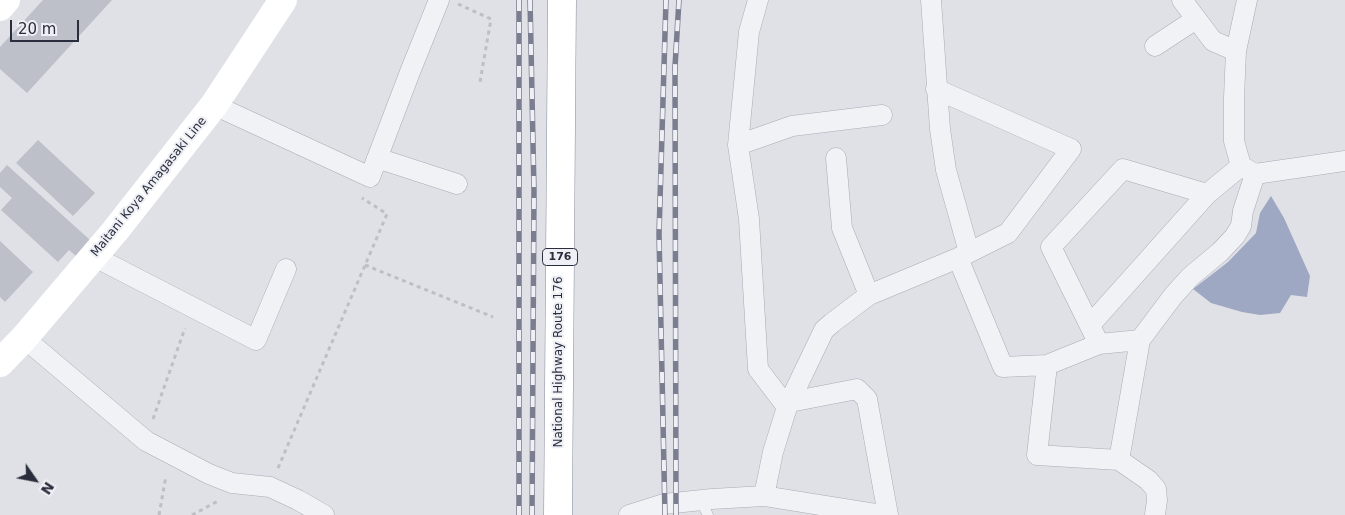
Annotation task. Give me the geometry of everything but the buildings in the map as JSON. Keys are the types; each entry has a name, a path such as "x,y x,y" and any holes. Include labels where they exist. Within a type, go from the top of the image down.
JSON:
{"main road":[{"path":"0,7 6,0"},
{"name":"Maitani Koya Amagasaki Line","path":"0,363 24,338 93,256 214,105 283,0"},
{"name":"National Highway Route 176","path":"558,515 562,0"}],"street":[{"path":"758,0 749,32 738,145 749,219 758,369 789,405"},
{"path":"931,0 936,89 946,170 963,255 1003,367 1047,365 1099,344 1140,340"},
{"path":"1182,0 1214,41 1236,51"},
{"path":"1119,460 1140,340 1173,296 1190,277 1220,252 1235,236 1241,226 1248,170 1234,141 1234,98 1236,51 1247,0"},
{"path":"214,105 370,177 448,2"},
{"path":"1155,46 1196,19"},
{"path":"764,496 774,452 789,405 824,330 869,296 1008,233 1071,149 936,89"},
{"path":"738,145 792,126 882,115"},
{"path":"377,158 456,184"},
{"path":"836,158 842,228 869,296"},
{"path":"1090,325 1207,194 1248,170 1345,161"},
{"path":"1099,344 1051,247 1122,169 1207,194"},
{"path":"93,256 256,340 286,269"},
{"path":"24,338 146,440 209,474 232,483 270,487 324,515"},
{"path":"1047,365 1037,455 1119,460 1148,480 1156,489 1155,515"},
{"path":"789,405 856,389 867,399 888,515"},
{"path":"629,515 664,504 704,507 764,496 883,515"}],"path":[{"path":"448,2 491,19 480,82"},
{"path":"270,487 387,214 362,199 370,177"},
{"path":"365,265 493,317"},
{"path":"146,440 192,308"},
{"path":"159,515 171,454"}],"water":[{"path":"1271,196 1284,218 1310,276 1307,297 1291,295 1280,313 1260,315 1211,303 1193,289 1228,262 1256,233 1260,213"}],"railway":[{"path":"519,0 519,515"},
{"path":"530,0 534,191 532,515"},
{"path":"665,515 659,234 666,0"},
{"path":"676,515 675,67 679,0"}]}
